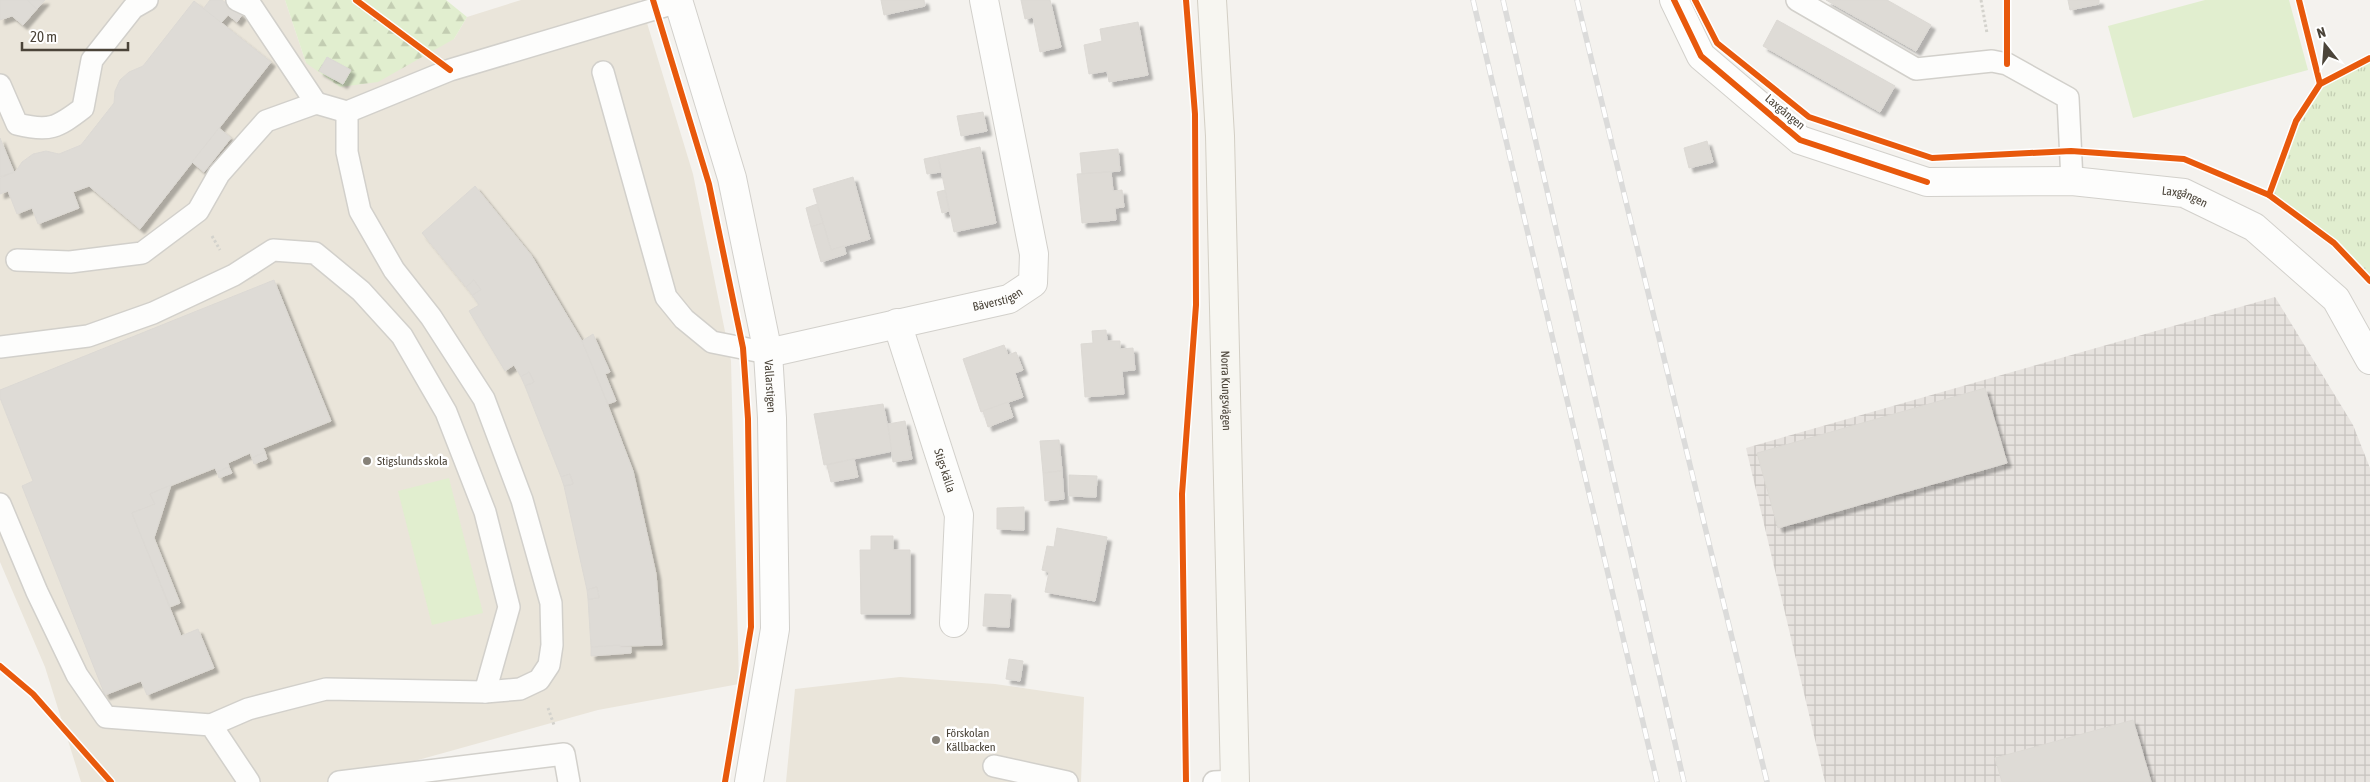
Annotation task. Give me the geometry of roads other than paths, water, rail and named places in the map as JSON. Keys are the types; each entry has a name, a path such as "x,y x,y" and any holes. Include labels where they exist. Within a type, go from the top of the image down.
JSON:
{"street":[{"name":"Bäverstigen","path":"768,353 1009,299 1033,283 1034,254 984,0"},
{"name":"Norra Kungsvägen","path":"1212,0 1220,136 1228,782"},
{"name":"Laxgången","path":"1674,0 1701,56 1800,140 1926,182 2072,181 2184,193 2254,227 2336,299 2370,360"},
{"name":"Vallarstigen","path":"678,1 732,178 768,353 772,418 775,629 749,782"},
{"name":"Stigs källa","path":"897,323 959,515 954,624"}],"lane":[{"path":"0,86 17,124 40,130 62,124 83,108 92,60 133,8 147,0"},
{"path":"236,0 252,7 316,103"},
{"path":"1797,0 1916,69 1992,61 2007,64 2068,98 2072,181"},
{"path":"17,260 70,262 142,252 198,211 218,174 266,121 316,103 347,112 450,70 678,1"},
{"path":"603,72 666,297 684,319 712,342 768,353"},
{"path":"0,504 37,592 77,676 106,717 211,725 248,709 326,689 485,692 520,689 539,680 549,665 552,645 551,603 522,500 484,399 431,317 394,270 360,211 347,152 347,112"},
{"path":"0,347 88,336 153,313 234,275 273,250 315,253 361,291 402,336 446,412 485,512 509,607 485,692"},
{"path":"211,725 249,782"},
{"path":"340,782 564,754 568,782"},
{"path":"994,766 1067,782"}],"railway":[{"path":"1473,0 1657,782"},
{"path":"1503,0 1684,782"},
{"path":"1577,0 1767,782"}],"place":[{"name":"Stigslunds skola","path":"367,461"},
{"name":"Förskolan Källbacken","path":"936,740"}]}
